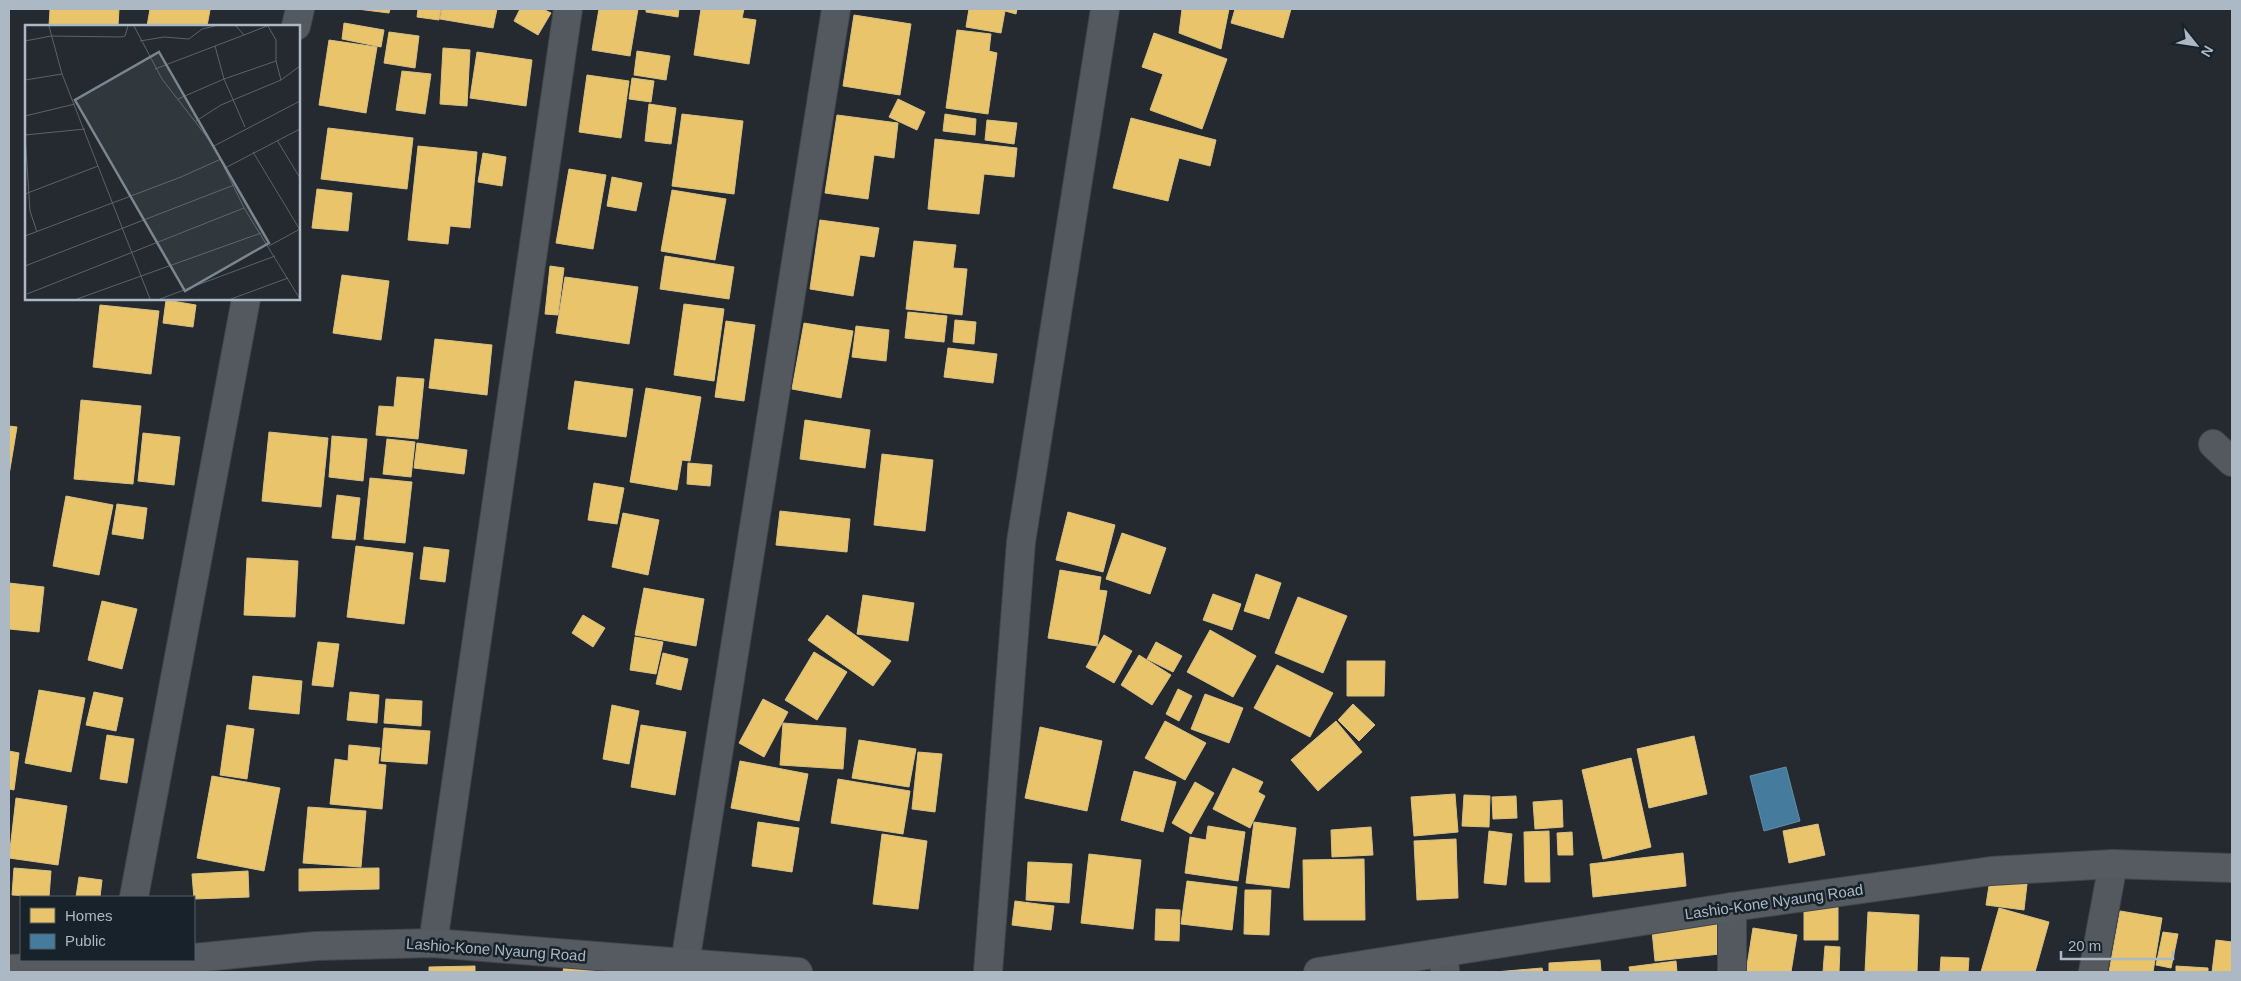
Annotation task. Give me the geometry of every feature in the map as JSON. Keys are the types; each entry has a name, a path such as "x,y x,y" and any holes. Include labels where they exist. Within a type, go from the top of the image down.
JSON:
{"main road":[{"name":"Lashio-Kone Nyaung Road","path":"1318,972 1444,963 1732,907 1991,871 2114,864 2232,868"},
{"name":"Lashio-Kone Nyaung Road","path":"195,958 316,946 432,943 798,972"},
{"path":"9,969 160,961"}],"street":[{"path":"296,25 300,9"},
{"path":"432,943 568,9"},
{"path":"685,963 836,9"},
{"path":"988,972 1021,542 1105,9"},
{"path":"134,896 246,300"},
{"path":"2093,972 2114,864"},
{"path":"1732,907 1732,972"}],"building: Homes":[{"path":"50,9 119,9 118,25 49,25"},
{"path":"150,9 210,10 207,25 147,25"},
{"path":"357,9 390,9 389,13"},
{"path":"418,9 441,9 439,20 417,17"},
{"path":"442,9 497,9 493,28 440,19"},
{"path":"520,9 543,9 551,13 538,35 514,21"},
{"path":"599,9 638,9 630,56 592,50"},
{"path":"646,9 679,9 678,17 646,12"},
{"path":"701,9 744,9 742,18 756,20 749,64 694,55"},
{"path":"969,9 1017,9 1016,14 1005,11 1001,33 966,27"},
{"path":"1182,9 1229,9 1221,49 1179,33"},
{"path":"1235,9 1291,9 1283,38 1231,23"},
{"path":"854,15 911,24 900,95 843,86"},
{"path":"344,23 384,30 381,47 342,39"},
{"path":"957,30 991,34 989,51 997,53 988,114 946,108"},
{"path":"389,32 419,36 415,68 384,63"},
{"path":"1154,33 1227,59 1202,129 1150,110 1163,74 1142,67"},
{"path":"329,40 377,47 366,113 319,105"},
{"path":"443,48 470,50 467,106 440,104"},
{"path":"637,51 670,56 666,80 634,75"},
{"path":"477,52 532,60 526,106 470,98"},
{"path":"402,71 431,74 425,114 396,110"},
{"path":"587,75 629,81 621,138 579,132"},
{"path":"632,78 654,81 651,102 629,99"},
{"path":"898,99 925,112 917,130 889,117"},
{"path":"649,104 676,108 671,144 645,141"},
{"path":"682,114 743,121 734,194 672,186"},
{"path":"945,114 976,119 975,135 943,131"},
{"path":"837,115 898,123 894,158 874,155 868,199 825,193"},
{"path":"1131,118 1216,140 1210,166 1179,158 1168,201 1113,188"},
{"path":"987,120 1017,123 1014,144 985,140"},
{"path":"328,128 413,138 407,189 321,179"},
{"path":"935,139 1017,148 1014,177 984,174 979,214 928,209"},
{"path":"418,146 477,152 470,228 450,226 448,244 408,240"},
{"path":"483,153 506,157 502,186 478,182"},
{"path":"569,169 606,175 593,249 556,243"},
{"path":"612,177 642,183 636,211 607,206"},
{"path":"317,189 352,193 348,231 312,228"},
{"path":"672,190 726,199 715,260 661,251"},
{"path":"820,220 879,228 874,257 860,255 853,296 810,289"},
{"path":"914,241 956,245 953,268 967,269 962,315 906,309"},
{"path":"665,256 734,267 729,299 660,289"},
{"path":"550,266 564,268 558,315 545,314"},
{"path":"342,275 389,281 381,340 333,333"},
{"path":"565,277 638,287 629,344 556,333"},
{"path":"166,300 196,305 193,327 163,323"},
{"path":"684,304 724,309 714,381 674,375"},
{"path":"100,305 159,311 151,374 93,367"},
{"path":"908,312 947,316 944,342 905,338"},
{"path":"955,320 976,322 974,344 953,342"},
{"path":"726,321 755,325 744,401 715,397"},
{"path":"804,323 853,331 841,398 792,389"},
{"path":"856,326 889,330 886,361 852,357"},
{"path":"435,339 492,345 487,395 429,388"},
{"path":"948,348 997,354 993,383 944,377"},
{"path":"397,377 424,379 418,439 376,435 379,406 394,407"},
{"path":"575,381 633,389 626,437 568,429"},
{"path":"646,388 701,397 690,461 682,460 677,490 630,482"},
{"path":"81,400 141,406 133,484 74,479"},
{"path":"805,420 870,430 865,468 800,459"},
{"path":"9,426 17,427 9,475"},
{"path":"269,432 328,438 321,507 262,501"},
{"path":"143,433 180,437 174,485 138,481"},
{"path":"332,436 367,439 363,481 329,477"},
{"path":"387,439 415,442 411,477 383,474"},
{"path":"417,443 467,450 464,474 414,468"},
{"path":"882,454 933,460 925,531 874,525"},
{"path":"688,463 712,465 710,486 687,484"},
{"path":"370,478 412,482 405,543 364,539"},
{"path":"594,483 624,488 617,524 588,520"},
{"path":"337,495 360,498 355,540 332,538"},
{"path":"66,496 113,505 99,575 53,566"},
{"path":"117,504 147,508 143,539 112,534"},
{"path":"780,511 850,519 847,552 776,545"},
{"path":"1068,512 1115,525 1103,572 1056,560"},
{"path":"623,513 659,520 648,575 612,567"},
{"path":"1122,533 1166,548 1150,594 1106,579"},
{"path":"356,546 413,553 404,624 347,617"},
{"path":"424,547 449,550 445,582 420,579"},
{"path":"247,558 298,561 295,617 244,615"},
{"path":"1060,570 1101,577 1099,590 1107,591 1097,646 1048,638"},
{"path":"1256,574 1281,583 1269,619 1244,611"},
{"path":"9,583 44,587 39,632 9,629"},
{"path":"644,588 704,599 696,646 635,635"},
{"path":"1213,594 1241,604 1232,630 1203,620"},
{"path":"863,595 914,603 908,641 857,634"},
{"path":"1298,597 1347,616 1323,673 1275,653"},
{"path":"102,601 137,609 122,669 88,660"},
{"path":"583,615 605,628 593,647 572,633"},
{"path":"827,615 891,661 873,686 808,640"},
{"path":"1210,630 1256,656 1233,697 1187,672"},
{"path":"1104,635 1132,651 1114,683 1086,667"},
{"path":"635,637 663,642 656,674 630,670"},
{"path":"318,642 339,644 333,687 312,685"},
{"path":"1156,642 1182,656 1173,672 1147,659"},
{"path":"814,652 847,672 817,720 785,700"},
{"path":"663,653 688,659 681,690 656,684"},
{"path":"1139,655 1171,675 1152,705 1121,685"},
{"path":"1347,661 1385,661 1384,696 1347,696"},
{"path":"1277,665 1333,693 1310,737 1254,708"},
{"path":"253,676 302,681 299,714 249,709"},
{"path":"1178,689 1192,696 1179,721 1166,714"},
{"path":"39,690 85,698 71,772 25,763"},
{"path":"94,692 123,698 116,731 86,725"},
{"path":"350,692 379,695 377,723 347,720"},
{"path":"1205,694 1243,708 1229,743 1191,729"},
{"path":"386,699 422,701 421,726 384,723"},
{"path":"763,699 788,712 764,757 739,743"},
{"path":"1353,704 1375,725 1359,741 1338,720"},
{"path":"612,705 639,711 629,764 603,759"},
{"path":"1165,721 1206,743 1185,780 1145,758"},
{"path":"1336,721 1362,752 1318,791 1291,760"},
{"path":"783,723 846,728 843,769 780,765"},
{"path":"227,725 254,729 247,779 220,775"},
{"path":"641,725 686,732 675,795 631,787"},
{"path":"1040,727 1102,741 1087,811 1025,798"},
{"path":"384,728 430,731 427,764 381,761"},
{"path":"107,735 134,739 127,783 100,779"},
{"path":"1694,736 1707,794 1649,808 1637,749"},
{"path":"859,740 916,749 909,787 852,778"},
{"path":"349,745 380,748 378,764 386,765 382,809 330,804 335,759 348,761"},
{"path":"9,751 19,753 14,790 9,789"},
{"path":"918,752 942,754 935,812 912,809"},
{"path":"1631,758 1651,847 1603,859 1582,770"},
{"path":"740,761 808,774 799,821 731,808"},
{"path":"1233,768 1263,782 1258,792 1265,796 1250,828 1213,809"},
{"path":"1134,771 1176,782 1163,832 1121,820"},
{"path":"212,776 280,788 264,871 197,858"},
{"path":"838,779 910,791 903,834 831,823"},
{"path":"1195,782 1214,793 1191,834 1172,823"},
{"path":"1455,794 1458,832 1414,836 1411,797"},
{"path":"1464,795 1490,796 1489,827 1462,826"},
{"path":"1516,796 1517,818 1493,819 1492,797"},
{"path":"16,798 67,806 58,865 9,858"},
{"path":"1562,800 1563,827 1535,829 1533,802"},
{"path":"308,807 366,811 361,867 303,863"},
{"path":"758,822 799,828 792,872 752,866"},
{"path":"1254,822 1296,828 1289,888 1246,883"},
{"path":"1818,824 1825,855 1789,863 1783,831"},
{"path":"1208,826 1245,832 1238,881 1185,873 1190,837 1206,840"},
{"path":"1371,827 1373,855 1332,857 1331,830"},
{"path":"1489,831 1512,834 1506,885 1484,883"},
{"path":"1549,831 1550,882 1525,882 1524,832"},
{"path":"1572,832 1573,855 1558,855 1557,833"},
{"path":"882,834 927,841 918,909 873,904"},
{"path":"1456,839 1458,898 1417,900 1414,841"},
{"path":"1683,853 1686,886 1593,897 1590,864"},
{"path":"1089,854 1141,860 1133,929 1081,923"},
{"path":"1364,859 1365,920 1304,920 1303,860"},
{"path":"1028,862 1072,864 1069,903 1026,900"},
{"path":"14,868 51,871 49,896 12,895"},
{"path":"379,868 379,889 299,891 299,869"},
{"path":"248,871 249,897 195,899 192,874"},
{"path":"79,877 102,880 100,896 76,896"},
{"path":"1990,879 2027,884 2024,910 1986,905"},
{"path":"1187,881 1237,887 1232,930 1181,924"},
{"path":"1245,890 1271,890 1269,935 1244,934"},
{"path":"1015,901 1054,906 1051,930 1012,925"},
{"path":"1838,903 1838,940 1804,940 1804,904"},
{"path":"1999,908 2049,922 2035,972 1981,972"},
{"path":"1156,909 1180,910 1179,941 1155,940"},
{"path":"2120,911 2162,918 2153,972 2109,972"},
{"path":"1868,912 1919,915 1917,972 1865,972"},
{"path":"1717,924 1720,954 1655,961 1652,931"},
{"path":"1753,928 1797,935 1791,972 1746,972"},
{"path":"2163,932 2178,934 2171,968 2156,965"},
{"path":"2216,940 2232,942 2232,972 2212,972"},
{"path":"1825,946 1840,947 1839,972 1823,972"},
{"path":"565,956 604,959 603,972 563,972"},
{"path":"1941,957 1969,958 1968,972 1940,972"},
{"path":"1600,960 1601,972 1549,972 1549,963"},
{"path":"1676,961 1677,972 1630,972 1629,967"},
{"path":"475,966 475,972 429,972 429,967"},
{"path":"2176,966 2208,968 2208,972 2176,972"},
{"path":"1542,968 1543,972 1495,972"}],"building: Public":[{"path":"1786,767 1800,821 1764,831 1750,776"}]}
